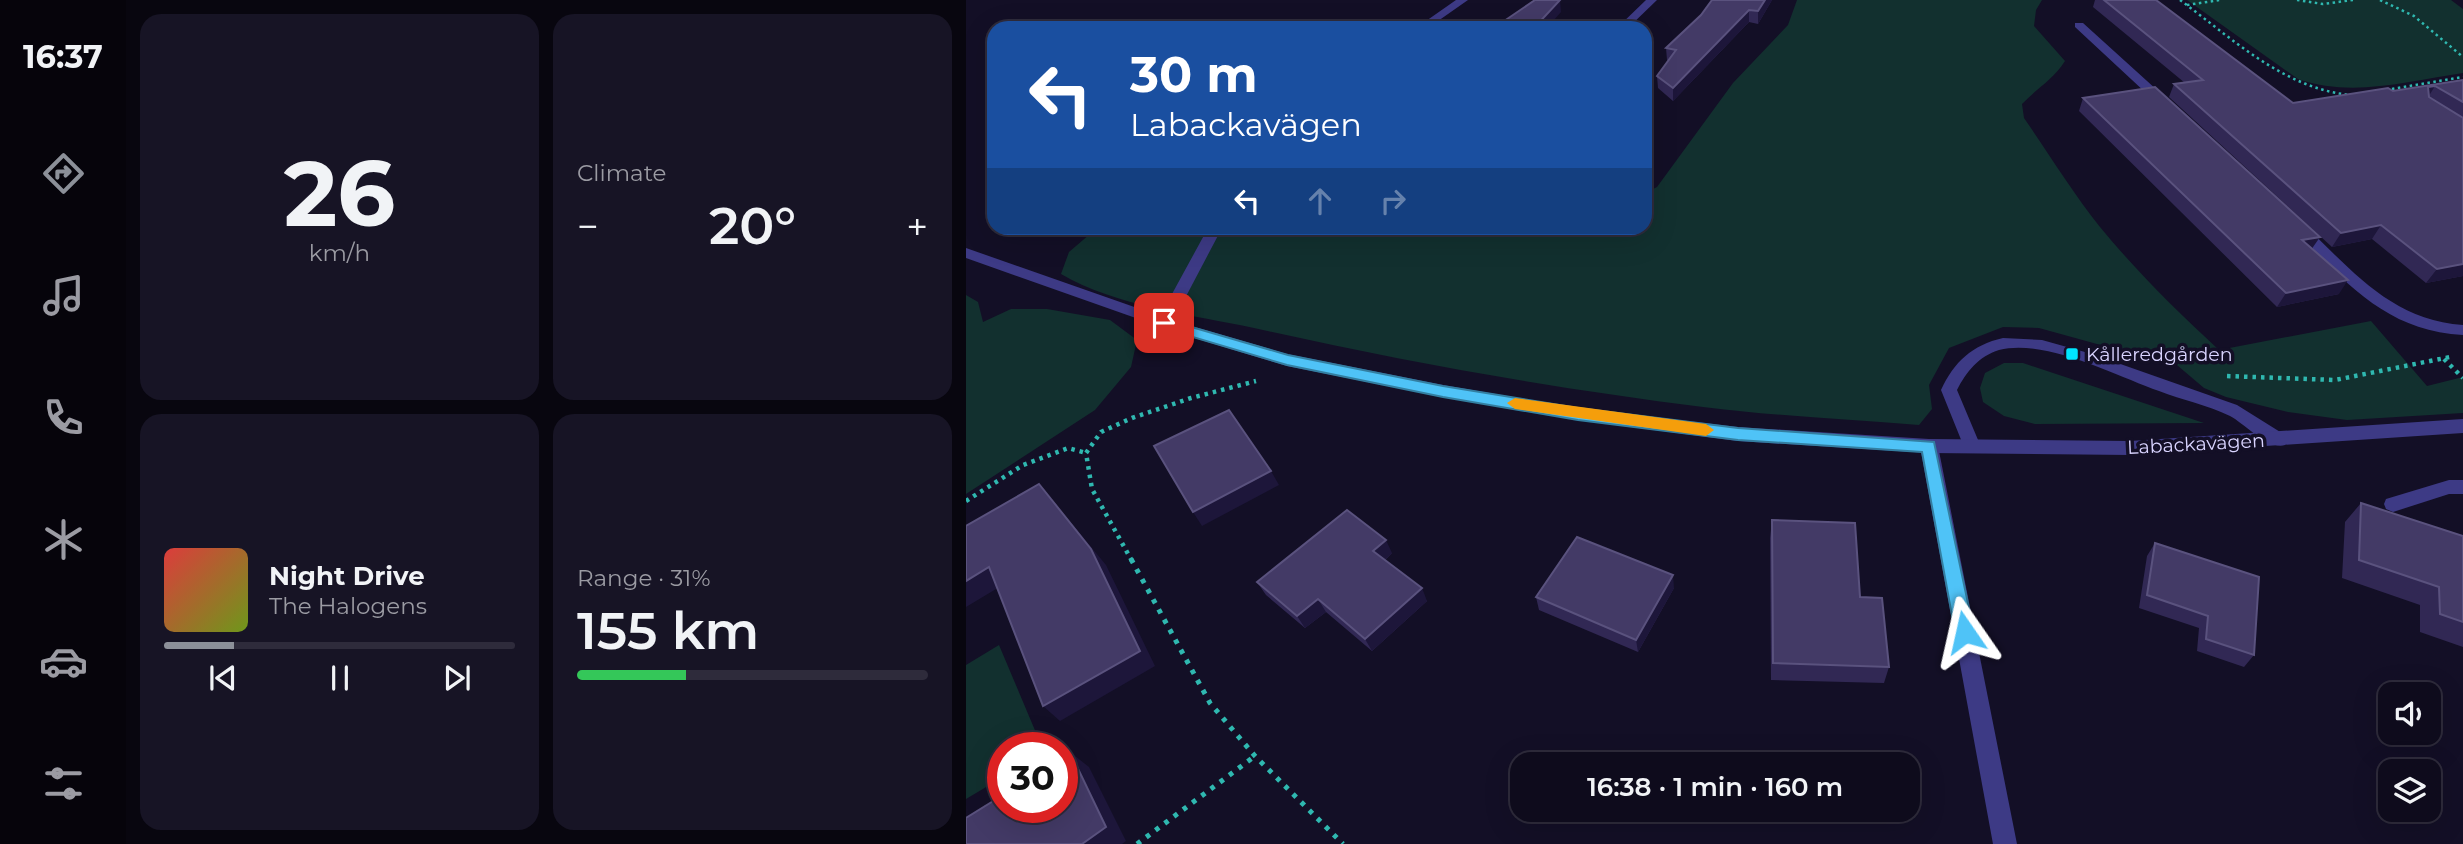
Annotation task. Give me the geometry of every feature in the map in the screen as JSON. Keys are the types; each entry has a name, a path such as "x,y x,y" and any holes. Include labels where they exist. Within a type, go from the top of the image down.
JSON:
{"street":[{"path":"1431,21 1463,0"},
{"path":"1630,21 1652,0"},
{"path":"2079,25 2170,109"},
{"path":"2292,222 2384,306 2414,322 2452,331 2463,330"},
{"path":"1164,323 1211,235"},
{"name":"Labackavägen","path":"966,253 1164,323 1287,360 1578,414 1738,434 1929,446 2130,448 2463,426"},
{"path":"1972,447 1949,390 1956,374 1970,359 1987,348 2005,344 2033,344 2072,354 2237,412 2279,440"},
{"path":"1929,446 2006,844"},
{"path":"2393,504 2449,487 2463,487"}],"path":[{"path":"2180,0 2300,85 2352,95"},
{"path":"2187,5 2220,0"},
{"path":"2297,0 2337,4 2353,0"},
{"path":"2380,0 2404,8 2416,16 2463,57"},
{"path":"2375,91 2463,78"},
{"path":"2399,88 2408,93"},
{"path":"2226,376 2335,380 2453,356"},
{"path":"2444,359 2463,378"},
{"path":"1287,360 1269,378 1191,398 1132,418 1101,432 1086,453 1091,489 1210,703 1255,756 1343,844"},
{"path":"966,501 1023,465 1068,448 1086,453"},
{"path":"1137,844 1255,756"}],"green space":[{"path":"1797,0 2042,0 2036,10 2034,26 2065,61 2022,104 2024,118 2100,227 2173,306 2219,350 2371,321 2427,386 2463,377 2463,413 2347,420 2288,412 2226,397 2204,388 2171,360 2144,357 2039,328 2003,327 1949,348 1929,385 1932,409 1919,425 1730,410 1534,383 1366,352 1130,302 1082,285 1061,274 1069,252 1089,235 1652,235 1652,190 1657,187 1733,83 1788,25"},
{"path":"2187,0 2451,0 2463,9 2463,73 2359,88 2318,85 2298,79"},
{"path":"966,295 978,302 983,322 1011,309 1047,309 1110,320 1137,340 1131,367 1095,410 966,494"},
{"path":"2004,363 2023,363 2204,423 2035,424 2004,416 1983,402 1980,388 1985,373"},
{"path":"999,645 1036,732 987,732 987,787 966,799 966,665"}],"building":[{"path":"1535,0 1560,0 1540,21 1504,21"},
{"path":"1712,0 1765,0 1758,11 1749,10 1673,88 1657,76 1676,50 1666,48 1701,15"},
{"path":"2104,0 2156,0 2293,103 2388,88 2393,91 2463,80 2463,102 2435,86 2428,87 2429,97 2463,118 2463,264 2437,269 2381,225 2341,233 2174,84 2203,80"},
{"path":"2155,87 2320,237 2302,240 2348,280 2286,293 2083,98"},
{"path":"1229,410 1271,471 1193,512 1154,446"},
{"path":"1039,484 1091,549 1140,651 1043,706 989,567 966,581 966,526"},
{"path":"2361,503 2463,536 2463,622 2440,614 2439,587 2359,560"},
{"path":"1347,510 1386,540 1373,551 1422,588 1365,639 1318,599 1297,616 1257,582"},
{"path":"1772,520 1855,523 1860,597 1882,598 1889,667 1773,663"},
{"path":"1577,537 1673,575 1636,640 1536,597"},
{"path":"2155,543 2259,577 2254,655 2206,639 2208,616 2147,595"},
{"path":"1078,769 1106,827 1082,844 966,844 966,818 987,805 987,823 1078,823"}],"slow traffic":[{"path":"1515,403 1706,430"}],"place":[{"name":"Kålleredgården","path":"2072,354"}],"route":[{"path":"1164,323 1287,360 1578,414 1738,434 1929,446 1965,632"}]}
